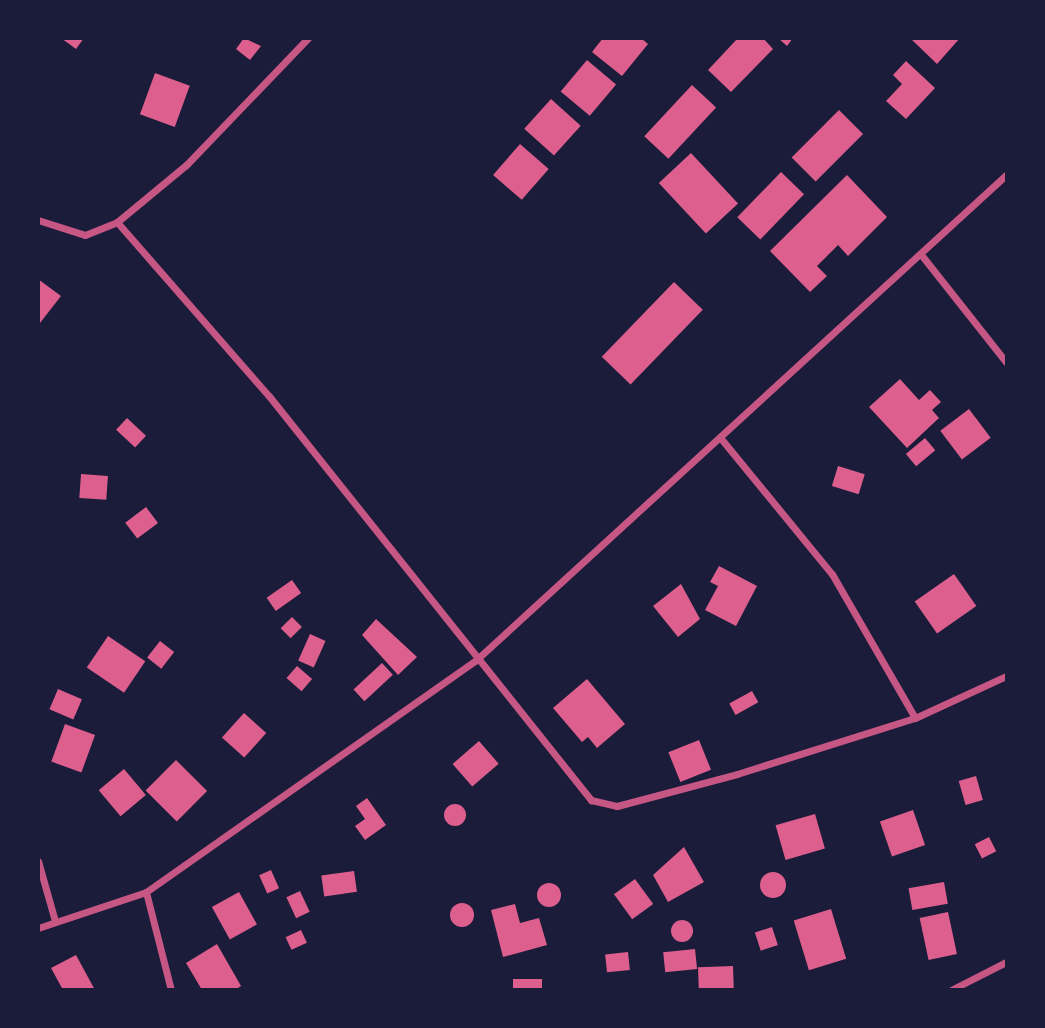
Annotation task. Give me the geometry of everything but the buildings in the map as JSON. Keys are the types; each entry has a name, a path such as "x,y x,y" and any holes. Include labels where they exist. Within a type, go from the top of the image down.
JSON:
{"street":[{"path":"38,220 85,235 117,222 186,165 308,38"},
{"path":"38,928 146,892 475,660 723,441 923,257 1006,175"},
{"path":"117,222 330,470 475,660 591,800 605,807 915,718 1006,676"},
{"path":"923,257 1006,362"},
{"path":"723,441 832,574 915,718"},
{"path":"38,861 55,921"},
{"path":"146,892 172,989"},
{"path":"951,989 1006,962"}]}
